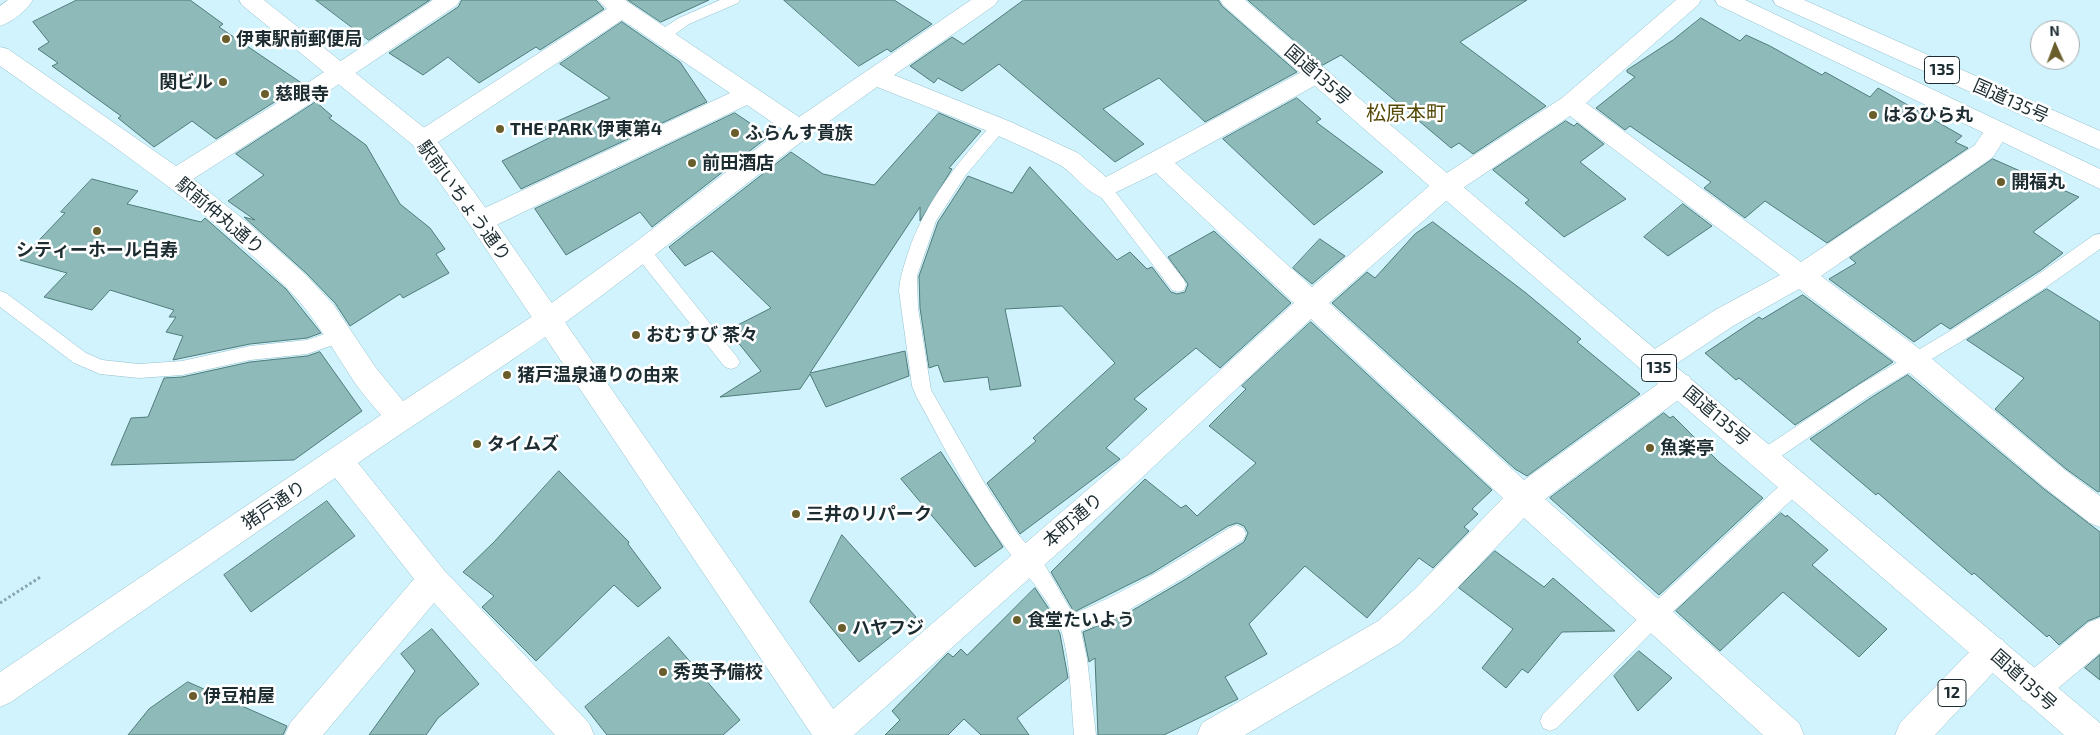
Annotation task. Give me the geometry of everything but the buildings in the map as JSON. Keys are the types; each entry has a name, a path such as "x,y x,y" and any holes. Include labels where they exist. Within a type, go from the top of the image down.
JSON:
{"main road":[{"path":"0,18 22,0"},
{"name":"駅前いちょう通り","path":"250,0 422,140 481,221 831,735"},
{"path":"175,178 449,0"},
{"name":"猪戸通り","path":"0,691 400,418 548,320 642,251 799,129 987,0"},
{"name":"国道135号","path":"1231,0 1445,187 1765,457 2089,735"},
{"name":"本町通り","path":"831,735 1125,474 1312,302 1445,187 1570,104 1690,0"},
{"name":"国道135号","path":"1726,0 2100,180"},
{"name":"国道135号","path":"1784,0 2100,140"},
{"path":"422,140 616,4 799,129"},
{"name":"駅前仲丸通り","path":"0,55 175,178 239,230 296,281 324,312 366,376 400,418"},
{"path":"875,77 999,126 1069,159 1104,189 1317,74"},
{"path":"481,221 747,95"},
{"path":"1570,104 1915,361 2055,479 2100,513"},
{"path":"1654,364 1724,318 1800,276 1984,151 1997,132"},
{"path":"1158,161 1523,498 1787,735"},
{"path":"1214,735 1389,632 1426,599 1523,498 1679,384"},
{"path":"339,461 433,580 577,735"},
{"path":"302,735 433,580"},
{"path":"2034,689 2100,633"},
{"name":"12","path":"1912,735 1992,651"}],"lane":[{"path":"662,36 684,21 733,0"},
{"path":"999,126 948,187 932,211 920,239 908,281 910,315 917,350 919,379 922,391 978,490 1010,539 1028,559 1048,588 1069,626 1077,659 1085,735"},
{"path":"1104,189 1178,285"},
{"path":"1765,457 1865,390 2039,283 2100,240"},
{"path":"642,251 731,362"},
{"path":"0,298 80,358 100,367 139,371 182,368 250,353 307,347 340,336"},
{"path":"1550,721 1654,616 1796,484"},
{"path":"1069,626 1120,604 1178,572 1236,534"}],"path":[{"path":"0,603 42,576"}],"place":[{"name":"伊東駅前郵便局","path":"226,39"},
{"name":"関ビル","path":"223,82"},
{"name":"慈眼寺","path":"265,94"},
{"name":"はるひら丸","path":"1873,115"},
{"name":"THE PARK 伊東第4","path":"500,129"},
{"name":"ふらんす貴族","path":"735,133"},
{"name":"前田酒店","path":"692,163"},
{"name":"開福丸","path":"2001,182"},
{"name":"シティーホール白寿","path":"97,231"},
{"name":"おむすび 茶々","path":"636,335"},
{"name":"猪戸温泉通りの由来","path":"507,375"},
{"name":"タイムズ","path":"477,444"},
{"name":"魚楽亭","path":"1650,448"},
{"name":"三井のリパーク","path":"796,514"},
{"name":"食堂たいよう","path":"1017,620"},
{"name":"ハヤフジ","path":"842,628"},
{"name":"秀英予備校","path":"663,672"},
{"name":"伊豆柏屋","path":"193,696"}],"district":[{"name":"松原本町","path":"1406,113"}]}
